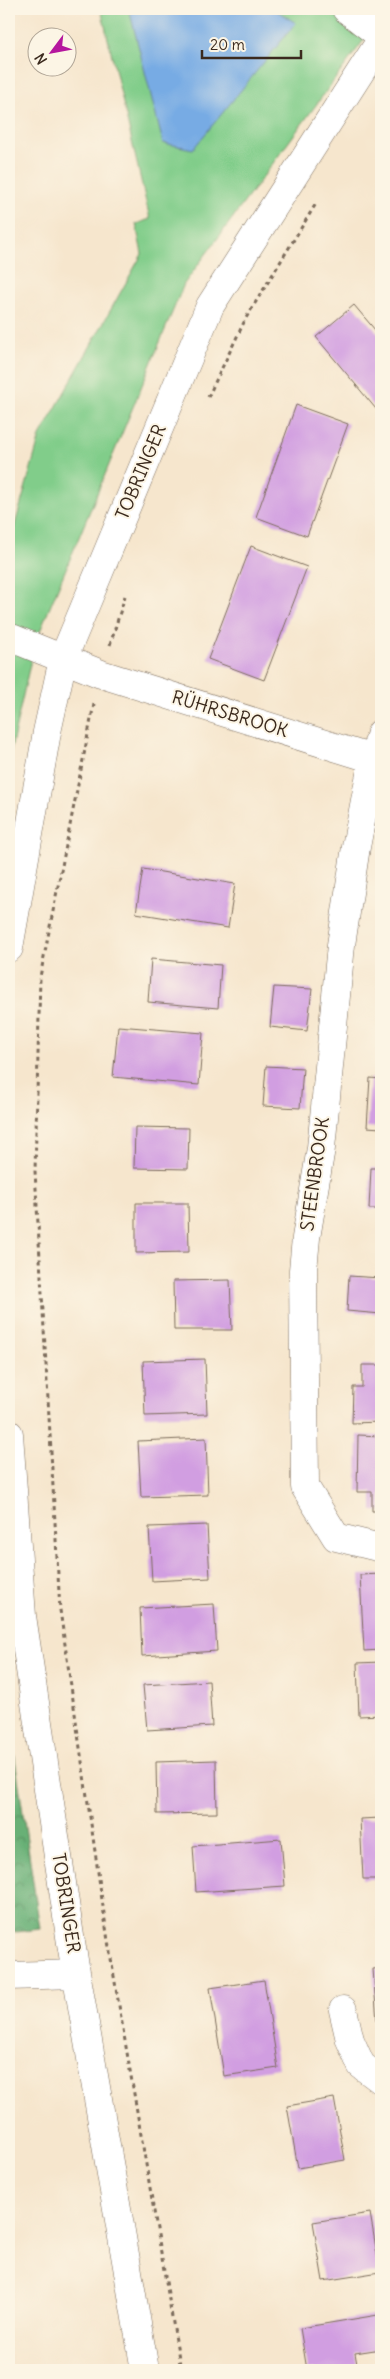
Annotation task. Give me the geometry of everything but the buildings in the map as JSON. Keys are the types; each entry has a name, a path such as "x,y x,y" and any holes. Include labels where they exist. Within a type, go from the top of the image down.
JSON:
{"street":[{"path":"346,9 381,36"},
{"name":"TOBRINGER","path":"9,948 47,732 62,659 210,306 381,40"},
{"name":"RÜHRSBROOK","path":"9,637 101,674 374,759"},
{"path":"374,759 381,733"},
{"name":"STEENBROOK","path":"374,759 356,847 341,945 321,1148 306,1238 303,1270 305,1487 336,1537 381,1548"},
{"name":"TOBRINGER","path":"9,1434 22,1616 76,1974 145,2370"},
{"path":"9,1976 76,1974"},
{"path":"343,2010 350,2040 361,2065 381,2080"}],"path":[{"path":"204,406 246,318 321,194"},
{"path":"126,592 101,674 40,977 35,1170 60,1610 108,1942 181,2370"}],"green space":[{"path":"101,9 346,9 372,29 184,284 38,636 9,626 9,546 40,436 142,254 136,224 150,219"},
{"path":"9,647 32,655 9,758"},
{"path":"9,1717 40,1929 9,1933"}],"water":[{"path":"129,9 274,9 296,23 193,149 163,143"}]}
